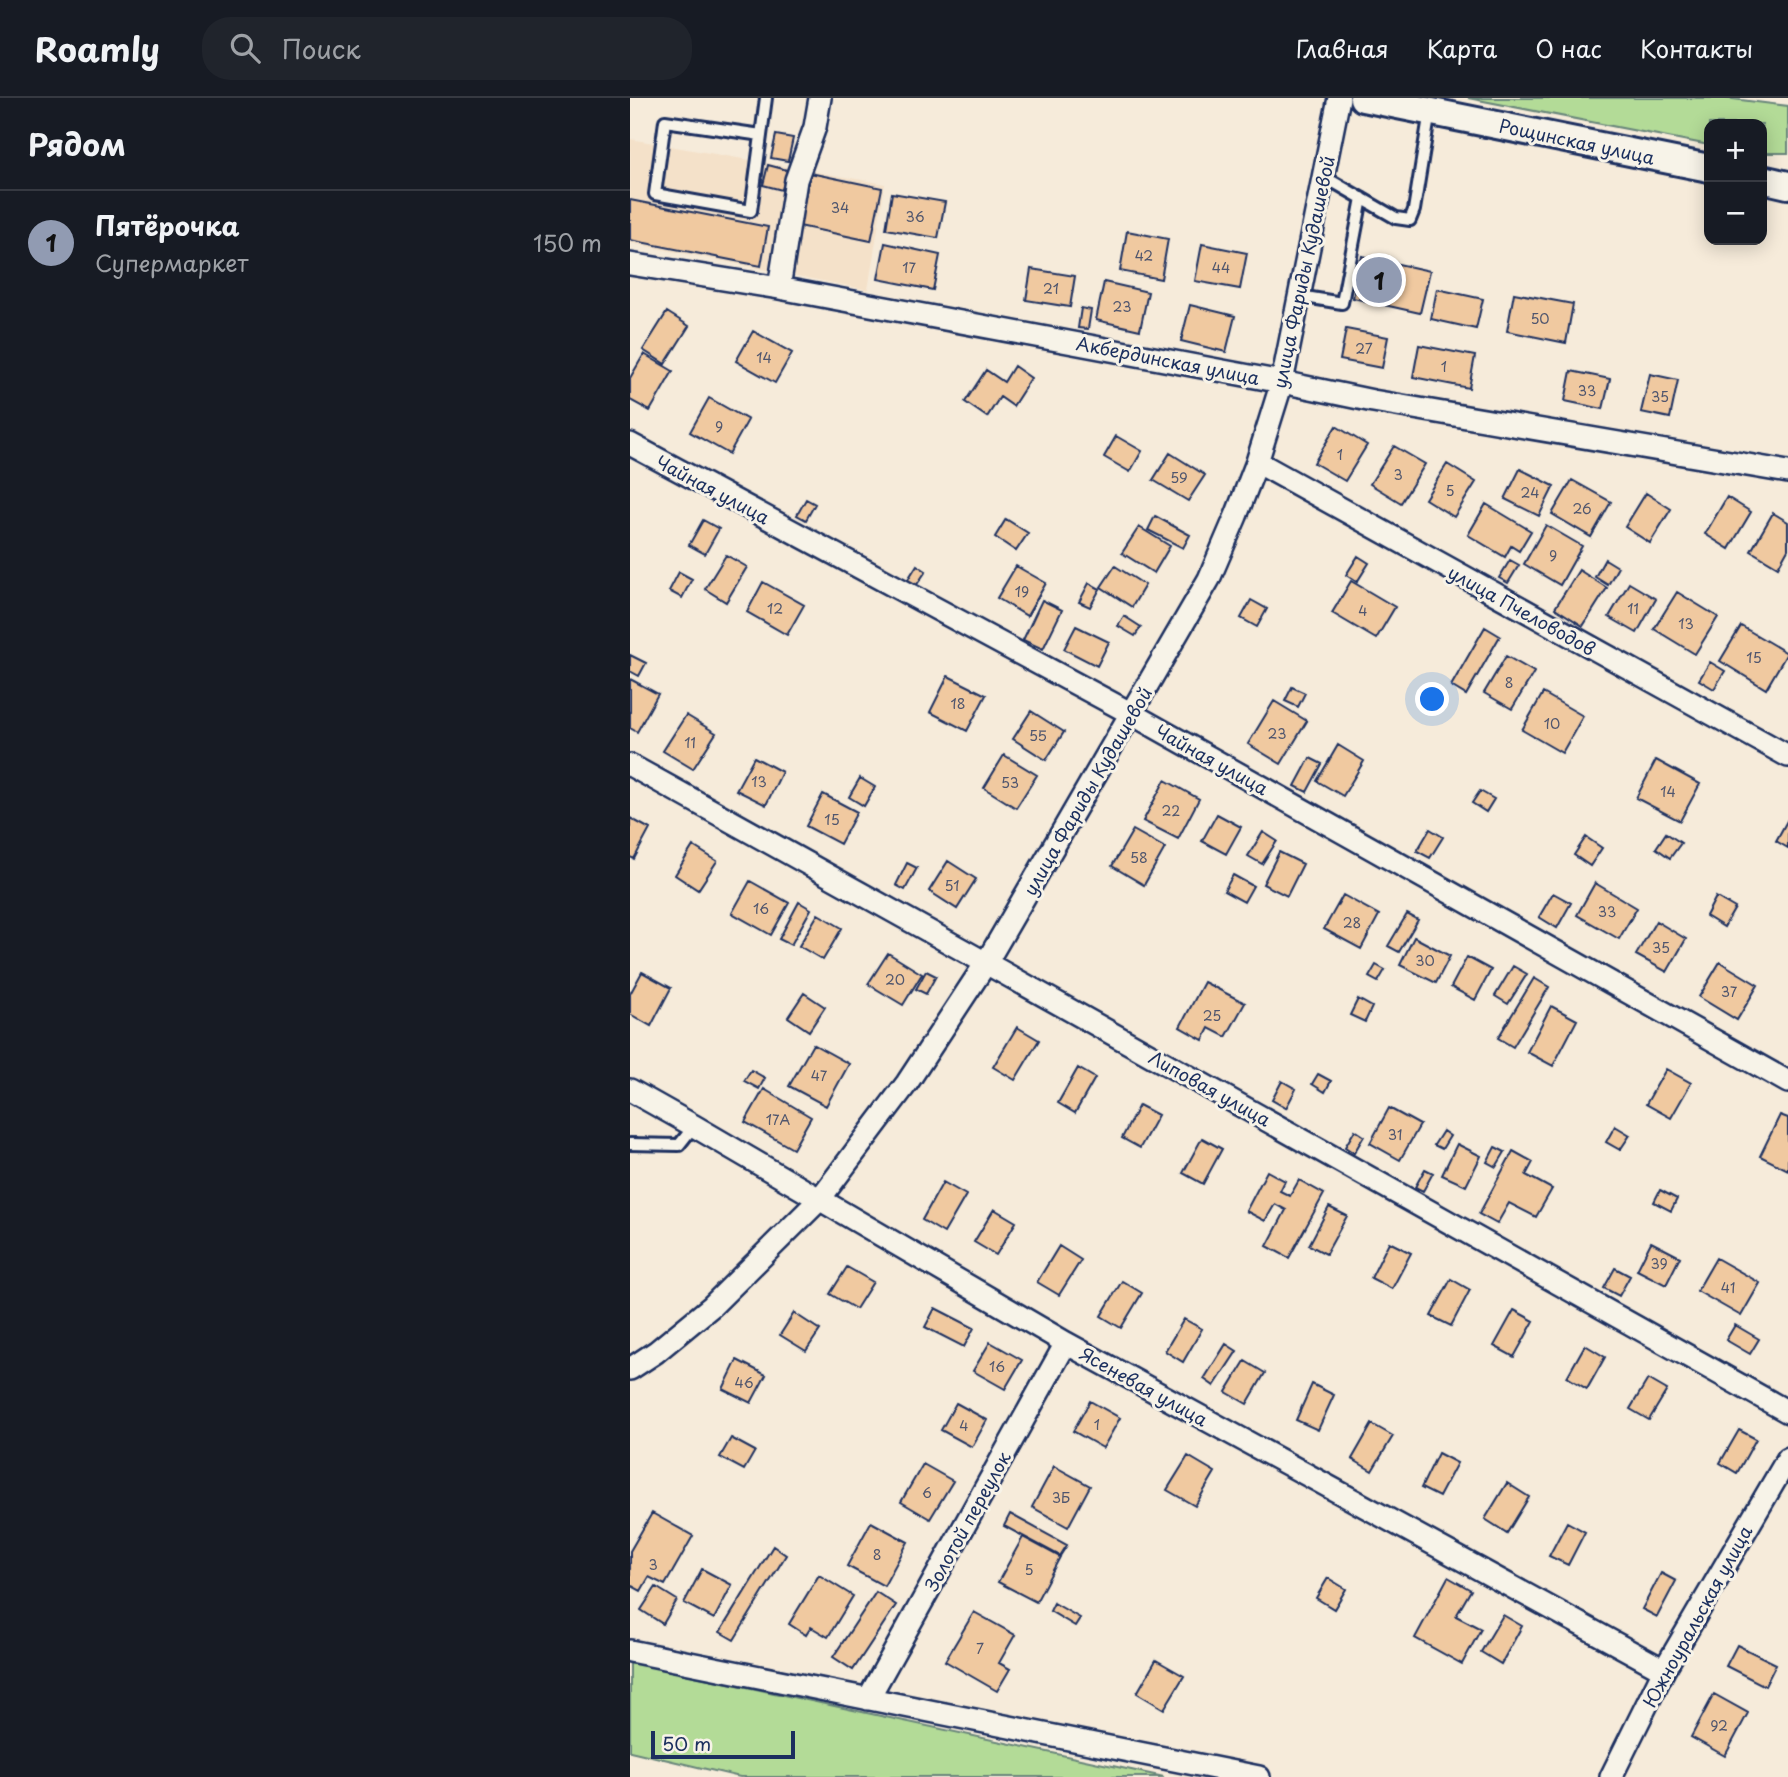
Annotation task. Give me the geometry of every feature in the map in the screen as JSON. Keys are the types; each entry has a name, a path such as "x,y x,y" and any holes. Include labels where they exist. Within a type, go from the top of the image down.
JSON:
{"street":[{"path":"779,288 796,180 815,127 820,98"},
{"name":"улица Фариды Кудашевой","path":"630,1369 656,1352 712,1306 819,1200 907,1083 986,962 1209,579 1258,462 1282,382 1339,98"},
{"name":"Рощинская улица","path":"1363,98 1704,167"},
{"path":"1767,180 1788,185"},
{"name":"Акбердинская улица","path":"630,264 779,288 1373,401 1788,472"},
{"name":"Чайная улица","path":"630,444 1132,714 1788,1082"},
{"name":"улица Пчеловодов","path":"1258,462 1788,756"},
{"name":"Липовая улица","path":"630,765 1788,1412"},
{"name":"Ясеневая улица","path":"630,1090 1066,1343 1664,1670"},
{"name":"Золотой переулок","path":"868,1699 1066,1343"},
{"name":"Южноуральская улица","path":"1611,1777 1664,1670 1788,1458"},
{"path":"630,1651 1259,1777"}],"lane":[{"path":"761,135 666,121 655,194 751,211 766,98"},
{"path":"1323,176 1396,218 1409,219 1414,210 1430,111"},
{"path":"1299,296 1342,303 1362,198"},
{"path":"630,1144 679,1145 694,1126"}],"shaded area":[{"path":"630,139 885,184 868,290 630,243"}],"green space":[{"path":"1468,98 1725,98 1788,106 1788,153 1767,153 1767,119 1704,119 1704,144"},
{"path":"630,1662 1164,1777 740,1777 630,1751"}],"building":[{"path":"776,135 793,138 788,161 771,158"},
{"path":"768,165 787,170 782,190 763,185"},
{"path":"810,173 882,188 871,241 799,226"},
{"path":"892,193 945,202 938,238 886,229"},
{"path":"630,200 768,227 761,266 630,240"},
{"path":"1127,231 1168,239 1161,279 1120,271"},
{"path":"885,243 940,255 933,290 878,279"},
{"path":"1202,244 1247,253 1240,289 1195,281"},
{"path":"1362,256 1430,271 1420,313 1353,298"},
{"path":"1031,269 1075,276 1070,307 1026,300"},
{"path":"1104,282 1148,292 1140,330 1096,320"},
{"path":"1437,289 1483,299 1476,329 1431,319"},
{"path":"1514,293 1573,304 1566,343 1507,331"},
{"path":"1190,305 1235,316 1226,352 1181,341"},
{"path":"1081,308 1091,310 1088,329 1078,328"},
{"path":"667,312 689,326 665,364 643,350"},
{"path":"1346,329 1388,337 1382,368 1340,360"},
{"path":"753,331 792,353 775,383 736,361"},
{"path":"1419,345 1475,356 1469,388 1413,377"},
{"path":"644,354 673,371 650,411 630,400 630,378"},
{"path":"1014,366 1031,378 1013,406 1000,397 987,417 965,402 986,370 1004,382"},
{"path":"1571,371 1610,379 1603,409 1565,401"},
{"path":"1650,374 1678,380 1670,418 1641,412"},
{"path":"709,398 748,420 729,454 690,432"},
{"path":"1336,426 1367,445 1345,481 1314,463"},
{"path":"1116,436 1142,451 1130,472 1104,457"},
{"path":"1394,446 1425,464 1401,503 1370,484"},
{"path":"1170,453 1205,475 1188,501 1153,480"},
{"path":"1447,464 1476,482 1454,517 1425,499"},
{"path":"1520,469 1554,486 1539,516 1505,499"},
{"path":"1572,480 1611,502 1591,537 1552,514"},
{"path":"1646,493 1671,509 1650,543 1625,527"},
{"path":"1727,497 1751,512 1729,549 1705,534"},
{"path":"806,499 815,504 806,520 797,515"},
{"path":"1486,504 1531,531 1519,551 1511,546 1505,557 1468,535"},
{"path":"1773,513 1788,522 1788,549 1778,567 1751,551"},
{"path":"1155,516 1190,535 1183,548 1148,530"},
{"path":"1006,519 1028,533 1016,551 995,537"},
{"path":"703,520 719,529 705,554 689,545"},
{"path":"1546,525 1582,546 1560,585 1524,564"},
{"path":"1139,527 1170,546 1154,573 1122,553"},
{"path":"726,555 747,567 726,602 705,589"},
{"path":"1358,556 1369,563 1357,582 1346,575"},
{"path":"1605,559 1618,567 1608,585 1595,577"},
{"path":"1510,560 1519,565 1508,583 1499,578"},
{"path":"917,565 926,571 916,586 907,581"},
{"path":"1016,566 1046,583 1027,616 997,598"},
{"path":"1115,566 1145,585 1132,607 1101,587"},
{"path":"1579,570 1607,588 1583,626 1555,608"},
{"path":"679,572 692,579 682,598 669,591"},
{"path":"1351,581 1395,607 1376,639 1332,613"},
{"path":"763,582 804,605 787,635 747,612"},
{"path":"1089,583 1100,589 1090,607 1079,602"},
{"path":"1629,583 1656,599 1637,633 1609,617"},
{"path":"1677,592 1718,617 1695,654 1654,629"},
{"path":"1042,600 1062,610 1043,649 1023,640"},
{"path":"1251,600 1267,609 1257,627 1241,618"},
{"path":"1124,616 1141,627 1135,636 1118,626"},
{"path":"1076,626 1109,642 1097,666 1064,649"},
{"path":"1741,626 1787,653 1766,689 1720,661"},
{"path":"1485,627 1500,636 1466,695 1451,686"},
{"path":"630,655 646,663 639,676 630,671"},
{"path":"1506,656 1534,672 1512,709 1484,693"},
{"path":"1710,662 1725,671 1714,689 1699,680"},
{"path":"948,676 986,695 967,731 930,712"},
{"path":"630,679 658,694 637,732 630,728"},
{"path":"1292,687 1305,693 1298,707 1285,701"},
{"path":"1543,693 1583,716 1562,753 1522,730"},
{"path":"1274,701 1307,721 1281,764 1248,744"},
{"path":"1031,711 1064,732 1046,760 1013,739"},
{"path":"686,715 716,733 693,769 663,751"},
{"path":"1338,745 1364,761 1343,796 1317,781"},
{"path":"1004,755 1037,775 1016,808 984,788"},
{"path":"754,757 782,772 766,805 736,790"},
{"path":"1310,758 1322,764 1307,792 1295,786"},
{"path":"1656,760 1700,784 1680,821 1636,798"},
{"path":"860,778 875,787 864,806 849,797"},
{"path":"1165,780 1199,799 1178,839 1143,821"},
{"path":"1480,791 1494,799 1486,812 1472,803"},
{"path":"823,794 857,812 840,844 806,826"},
{"path":"1217,814 1241,827 1226,854 1202,841"},
{"path":"630,818 650,829 634,859 630,857"},
{"path":"1788,819 1788,848 1776,841"},
{"path":"1430,829 1443,837 1430,858 1417,851"},
{"path":"1133,830 1165,848 1144,885 1112,866"},
{"path":"1263,832 1277,841 1262,864 1248,856"},
{"path":"1666,833 1681,843 1670,858 1656,848"},
{"path":"1586,837 1602,848 1590,866 1574,855"},
{"path":"693,846 717,861 698,890 675,875"},
{"path":"1279,852 1303,864 1287,896 1263,884"},
{"path":"948,861 976,879 957,909 929,891"},
{"path":"907,863 917,868 905,890 896,885"},
{"path":"1233,875 1253,886 1244,902 1224,891"},
{"path":"750,881 789,903 771,935 732,913"},
{"path":"1595,883 1637,908 1619,939 1577,915"},
{"path":"1553,893 1571,903 1557,928 1539,917"},
{"path":"1343,895 1379,915 1361,949 1324,929"},
{"path":"1716,897 1735,908 1724,927 1706,916"},
{"path":"799,902 811,909 791,945 779,939"},
{"path":"818,914 842,928 823,960 799,946"},
{"path":"1407,914 1418,920 1399,952 1388,946"},
{"path":"1656,921 1686,939 1667,972 1636,955"},
{"path":"1414,937 1450,956 1436,983 1400,965"},
{"path":"888,953 922,974 903,1005 868,984"},
{"path":"1467,957 1491,970 1475,1000 1451,987"},
{"path":"1720,962 1758,985 1737,1020 1699,997"},
{"path":"1376,965 1385,970 1378,982 1369,977"},
{"path":"1513,966 1527,974 1508,1004 1495,996"},
{"path":"926,971 936,976 926,994 916,989"},
{"path":"642,972 671,988 651,1026 630,1014 630,994"},
{"path":"1534,978 1549,987 1513,1047 1498,1038"},
{"path":"1204,982 1245,1003 1226,1037 1209,1028 1203,1040 1180,1027"},
{"path":"804,993 825,1007 809,1031 788,1017"},
{"path":"1358,999 1372,1007 1365,1022 1350,1015"},
{"path":"1551,1006 1577,1020 1553,1066 1527,1052"},
{"path":"1017,1027 1039,1040 1015,1080 993,1067"},
{"path":"813,1044 849,1064 826,1106 789,1086"},
{"path":"1078,1068 1095,1078 1075,1113 1058,1103"},
{"path":"1666,1069 1691,1083 1671,1118 1646,1104"},
{"path":"751,1070 765,1078 759,1089 744,1081"},
{"path":"1318,1074 1331,1081 1325,1092 1312,1084"},
{"path":"1282,1081 1296,1089 1286,1108 1272,1100"},
{"path":"764,1089 811,1117 793,1149 745,1122"},
{"path":"1139,1105 1158,1115 1140,1148 1122,1138"},
{"path":"1389,1108 1420,1125 1400,1160 1370,1143"},
{"path":"1780,1115 1788,1118 1788,1170 1760,1156"},
{"path":"1615,1126 1630,1135 1620,1150 1606,1142"},
{"path":"1355,1130 1364,1136 1354,1153 1345,1147"},
{"path":"1443,1131 1450,1136 1442,1149 1434,1145"},
{"path":"1202,1138 1222,1149 1203,1184 1183,1173"},
{"path":"1457,1144 1481,1156 1466,1186 1442,1175"},
{"path":"1495,1147 1505,1152 1496,1167 1487,1162"},
{"path":"1513,1151 1533,1162 1526,1175 1552,1189 1536,1217 1509,1203 1497,1224 1479,1214"},
{"path":"1425,1169 1433,1173 1423,1191 1415,1187"},
{"path":"1267,1171 1285,1181 1280,1191 1290,1196 1299,1180 1324,1194 1289,1258 1267,1246 1286,1210 1275,1204 1265,1221 1246,1211"},
{"path":"943,1182 966,1195 944,1233 922,1220"},
{"path":"1660,1190 1677,1199 1671,1211 1654,1202"},
{"path":"1329,1207 1347,1216 1326,1254 1309,1245"},
{"path":"994,1209 1016,1222 996,1255 974,1242"},
{"path":"1389,1242 1411,1253 1392,1289 1371,1278"},
{"path":"1651,1242 1680,1257 1666,1285 1637,1270"},
{"path":"1059,1246 1081,1260 1059,1295 1037,1282"},
{"path":"1716,1258 1760,1283 1741,1316 1697,1291"},
{"path":"847,1267 873,1282 856,1309 830,1294"},
{"path":"1615,1268 1630,1276 1619,1296 1604,1288"},
{"path":"1451,1279 1470,1290 1451,1326 1431,1316"},
{"path":"1122,1281 1142,1293 1121,1328 1101,1316"},
{"path":"935,1308 974,1328 964,1347 925,1327"},
{"path":"1514,1310 1534,1321 1514,1357 1494,1346"},
{"path":"794,1313 820,1330 806,1351 780,1335"},
{"path":"1184,1319 1202,1329 1183,1362 1165,1351"},
{"path":"1735,1325 1759,1339 1750,1354 1726,1340"},
{"path":"990,1342 1022,1360 1005,1389 973,1371"},
{"path":"1226,1344 1237,1351 1214,1386 1204,1379"},
{"path":"1585,1345 1605,1357 1587,1389 1567,1377"},
{"path":"737,1360 766,1375 751,1403 723,1389"},
{"path":"1245,1361 1265,1373 1247,1404 1226,1392"},
{"path":"1648,1379 1667,1390 1649,1420 1630,1409"},
{"path":"1312,1384 1334,1395 1318,1430 1296,1420"},
{"path":"1090,1401 1120,1418 1103,1448 1073,1431"},
{"path":"956,1403 987,1420 972,1447 941,1430"},
{"path":"1372,1424 1393,1436 1372,1471 1352,1459"},
{"path":"1739,1430 1756,1439 1737,1473 1720,1463"},
{"path":"731,1438 755,1451 744,1470 720,1457"},
{"path":"1438,1453 1457,1463 1439,1497 1421,1488"},
{"path":"1188,1456 1215,1472 1195,1506 1167,1490"},
{"path":"923,1464 953,1481 930,1519 901,1502"},
{"path":"1054,1466 1090,1486 1068,1527 1032,1507"},
{"path":"1507,1483 1529,1497 1507,1533 1485,1519"},
{"path":"652,1513 693,1536 665,1585 649,1577 641,1591 630,1585 630,1551"},
{"path":"1010,1514 1067,1545 1060,1556 1004,1526"},
{"path":"871,1522 908,1542 884,1586 847,1566"},
{"path":"1567,1522 1585,1532 1568,1565 1549,1556"},
{"path":"1023,1537 1060,1557 1036,1602 998,1582"},
{"path":"773,1546 786,1555 734,1640 720,1632"},
{"path":"702,1569 732,1585 714,1619 684,1603"},
{"path":"1661,1573 1676,1581 1657,1617 1642,1609"},
{"path":"819,1575 853,1596 828,1637 811,1627 806,1635 789,1624"},
{"path":"1448,1577 1471,1590 1456,1616 1481,1629 1462,1664 1415,1638"},
{"path":"1328,1578 1346,1589 1334,1609 1316,1598"},
{"path":"656,1587 677,1600 663,1624 641,1610"},
{"path":"876,1592 896,1605 853,1670 833,1657"},
{"path":"1054,1603 1080,1618 1075,1626 1050,1611"},
{"path":"974,1612 1015,1635 999,1663 1010,1669 997,1691 945,1661"},
{"path":"1503,1615 1522,1626 1501,1664 1481,1652"},
{"path":"1737,1645 1776,1664 1765,1686 1726,1666"},
{"path":"1156,1660 1184,1676 1164,1709 1137,1693"},
{"path":"1714,1694 1748,1713 1725,1756 1691,1737"}],"place":[{"name":"Пятёрочка","path":"1379,280"}]}
